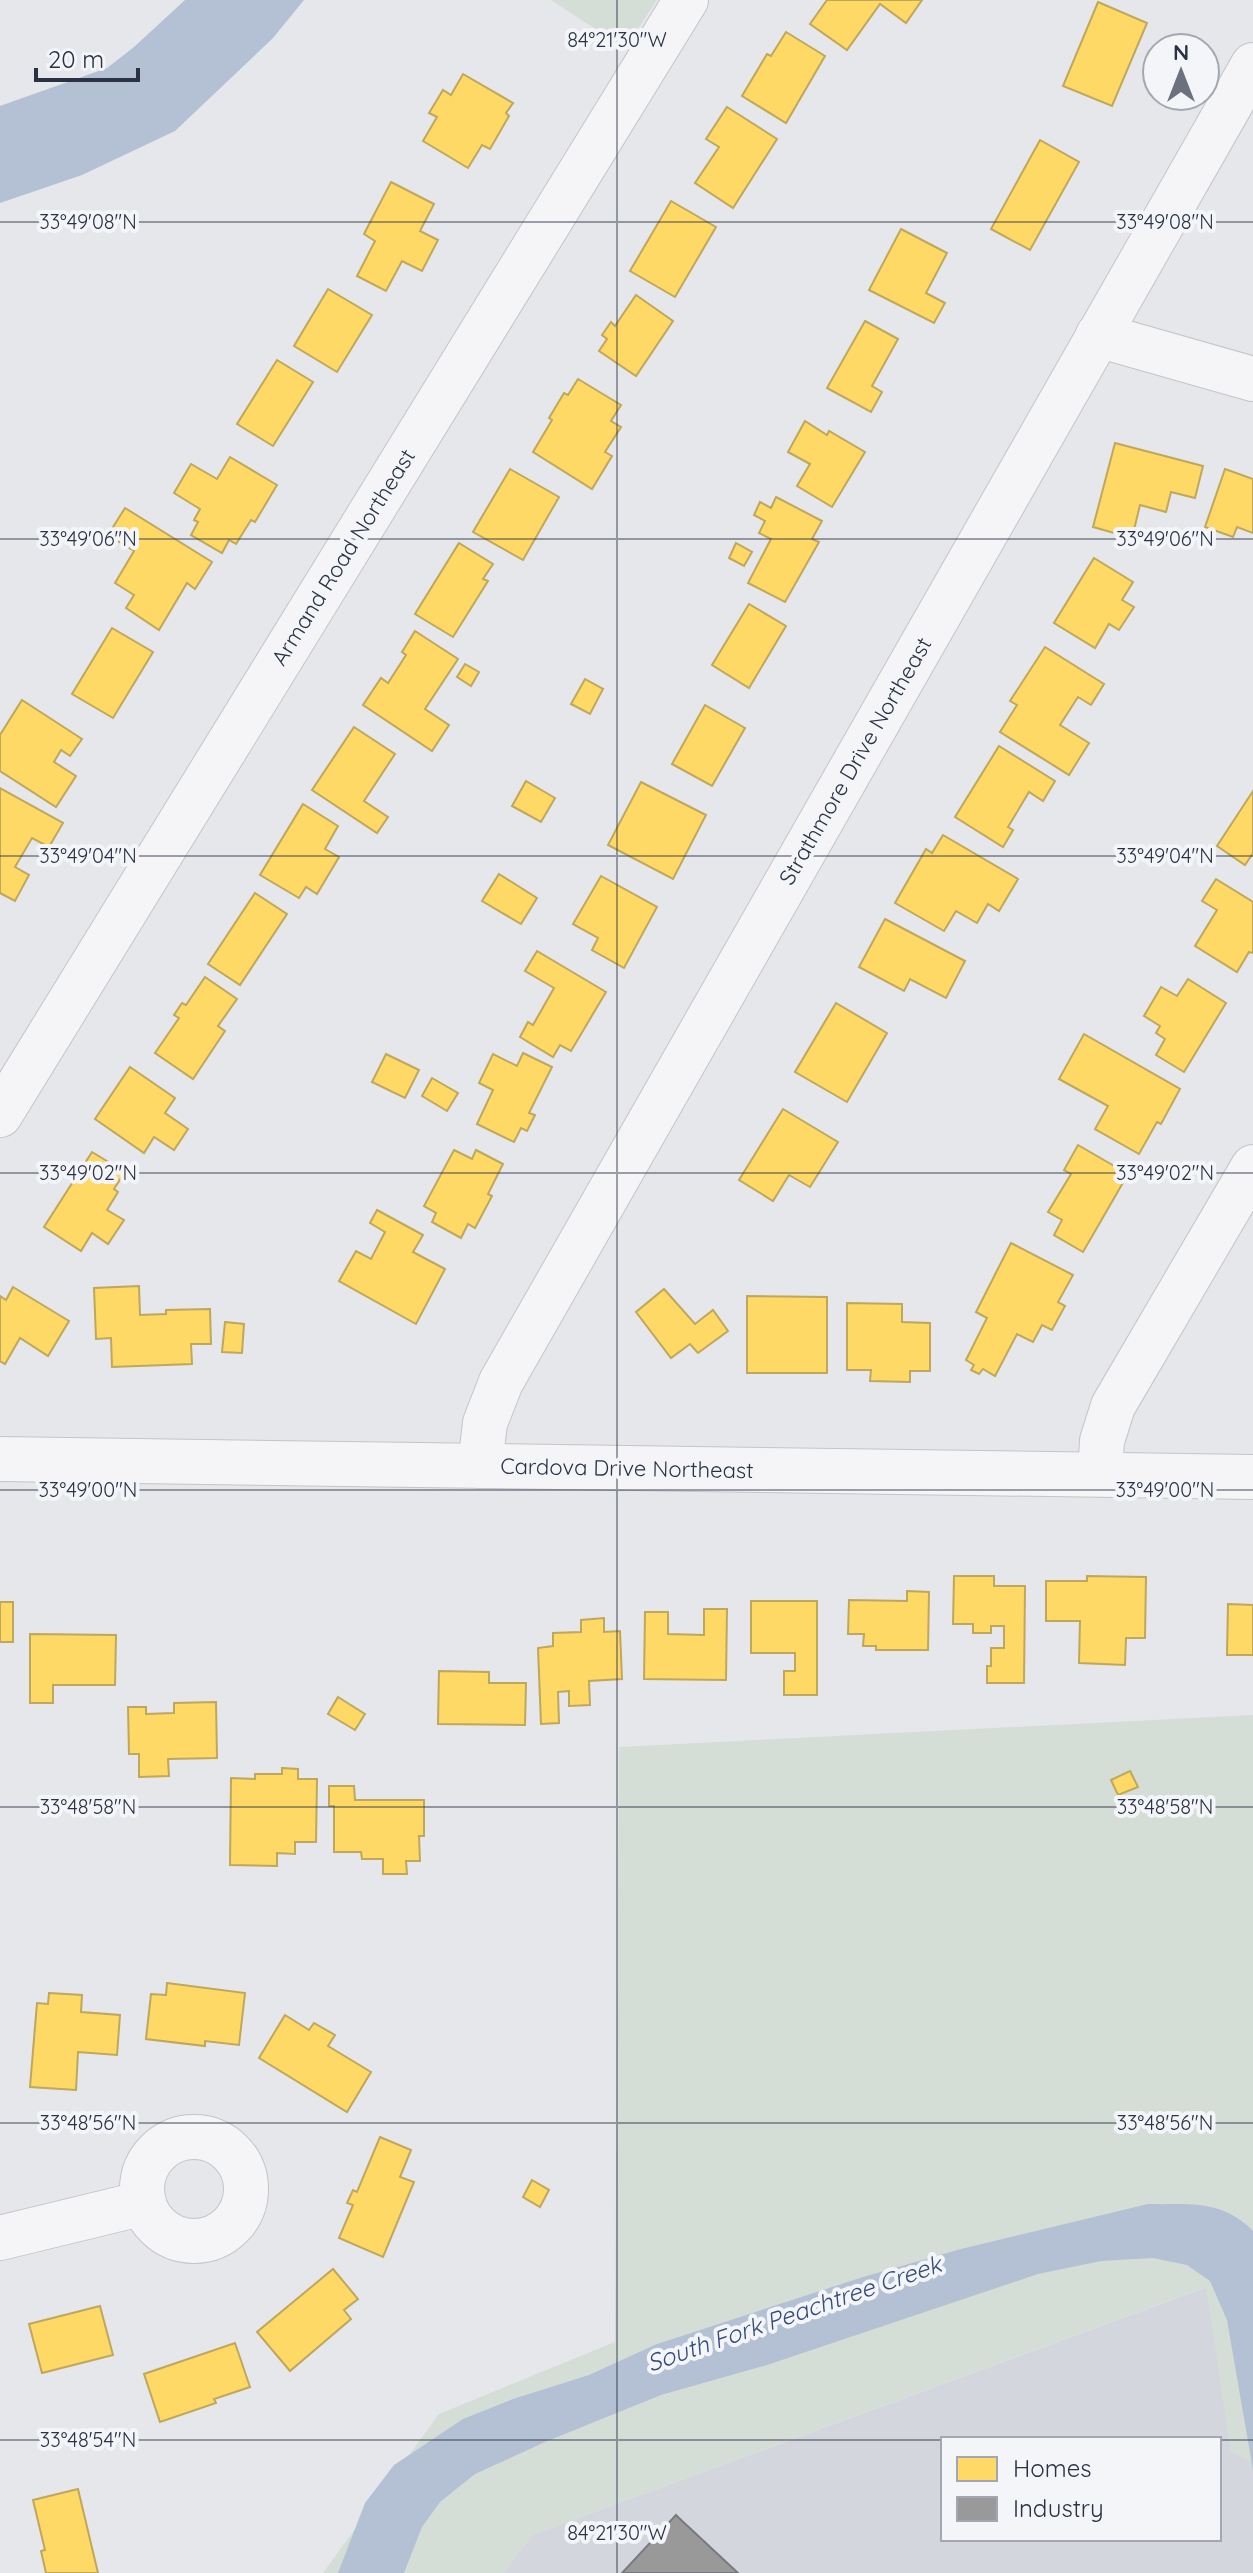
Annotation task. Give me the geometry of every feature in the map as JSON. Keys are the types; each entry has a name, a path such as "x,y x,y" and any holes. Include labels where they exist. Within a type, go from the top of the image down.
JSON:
{"street":[{"name":"Armand Road Northeast","path":"0,1115 686,0"},
{"name":"Strathmore Drive Northeast","path":"480,1466 485,1423 501,1382 1253,65"},
{"path":"1098,335 1253,379"},
{"path":"1100,1474 1102,1441 1113,1406 1253,1167"},
{"name":"Cardova Drive Northeast","path":"0,1459 1253,1477"},
{"path":"0,2238 144,2203"}],"shaded area":[{"path":"551,0 657,0 625,48"},
{"path":"1253,1715 1253,2462 1231,2452 1206,2287 532,2535 503,2573 323,2573 439,2414 615,2342 619,1747"},
{"path":"1207,2287 1231,2451 1253,2462 1253,2573 503,2573 532,2535"}],"water":[{"path":"185,0 304,0 273,38 175,131 82,175 0,203 0,106 107,68"},
{"name":"South Fork Peachtree Creek","path":"1148,2204 1217,2209 1229,2213 1253,2231 1253,2470 1227,2320 1210,2281 1187,2265 1153,2258 1101,2261 1038,2274 767,2365 661,2395 545,2442 475,2474 440,2502 422,2527 404,2573 338,2573 365,2503 394,2465 463,2419 589,2375 657,2344 863,2277 961,2249"}],"building: Homes":[{"path":"827,0 922,0 906,23 880,4 847,50 810,24"},
{"path":"1098,2 1147,23 1112,106 1063,86"},
{"path":"786,32 825,56 786,123 742,96 767,54 771,56"},
{"path":"463,74 513,103 490,149 482,145 468,168 423,141 437,117 429,113 443,90 451,95"},
{"path":"727,107 777,139 733,208 695,183 719,147 706,139"},
{"path":"1040,140 1079,162 1030,250 991,229"},
{"path":"391,182 434,204 420,231 438,240 422,271 402,261 386,291 357,276 375,241 364,234"},
{"path":"671,201 716,227 675,297 630,271"},
{"path":"901,229 947,253 926,293 945,303 934,323 869,290"},
{"path":"328,289 372,315 337,372 294,346"},
{"path":"636,295 673,321 636,376 599,351 607,339 602,335 611,322 615,326"},
{"path":"865,321 898,339 872,386 882,392 871,412 827,388"},
{"path":"277,360 313,382 273,446 237,424"},
{"path":"578,379 621,405 611,421 621,427 605,452 612,456 592,489 533,452 564,393 568,395"},
{"path":"805,421 865,452 832,507 797,486 810,464 788,452"},
{"path":"1115,443 1203,466 1195,498 1171,492 1166,512 1140,505 1132,538 1093,527"},
{"path":"230,457 277,485 255,522 251,520 236,544 229,540 222,553 191,535 200,509 174,493 191,464 217,479"},
{"path":"510,469 559,497 523,560 473,532"},
{"path":"1225,469 1253,479 1253,533 1237,527 1233,537 1205,527"},
{"path":"776,497 822,521 812,539 819,542 785,602 748,583 771,539 759,533 765,521 754,515 760,502 771,508"},
{"path":"125,508 212,562 195,589 187,583 159,630 126,608 134,595 115,583 134,551 108,535"},
{"path":"459,543 493,564 483,579 488,581 453,637 415,614"},
{"path":"736,543 752,552 744,566 729,558"},
{"path":"1094,558 1133,582 1122,600 1134,607 1119,630 1109,624 1095,648 1054,623"},
{"path":"749,604 786,626 749,688 712,665"},
{"path":"112,628 153,652 113,718 72,694"},
{"path":"415,631 458,659 425,709 449,725 432,751 363,705 381,678 388,683 406,655 402,652"},
{"path":"1045,647 1104,684 1091,705 1078,697 1060,725 1089,743 1069,775 1000,732 1017,705 1010,701"},
{"path":"465,664 479,672 471,686 457,677"},
{"path":"585,679 603,689 590,714 571,704"},
{"path":"22,700 82,739 70,756 61,750 54,762 76,776 56,807 0,771 0,735"},
{"path":"705,705 745,728 712,786 672,764"},
{"path":"354,727 395,754 364,801 388,817 377,833 312,790"},
{"path":"999,746 1055,781 1043,801 1029,792 1008,827 1013,830 1003,847 955,817"},
{"path":"526,781 555,798 541,822 512,806"},
{"path":"641,782 706,815 673,879 608,845"},
{"path":"0,788 63,823 49,847 32,838 15,867 29,875 15,901 0,893"},
{"path":"1253,791 1253,853 1245,865 1217,846"},
{"path":"303,804 338,826 325,849 339,857 317,894 306,887 299,898 260,875"},
{"path":"943,835 1018,879 999,911 988,904 977,923 956,911 944,931 895,903 926,849 932,853"},
{"path":"499,874 537,898 521,924 482,901"},
{"path":"601,876 657,907 624,968 592,950 598,938 573,924"},
{"path":"1216,879 1253,902 1253,953 1249,952 1237,972 1195,946 1217,910 1202,901"},
{"path":"255,893 287,914 240,985 208,964"},
{"path":"885,919 965,961 946,998 910,979 904,991 859,967"},
{"path":"537,951 606,992 571,1051 560,1045 553,1057 520,1037 528,1022 533,1025 554,988 525,971"},
{"path":"205,977 237,999 218,1026 225,1031 193,1079 155,1053 179,1018 174,1015 182,1003 186,1005"},
{"path":"1188,979 1226,1003 1184,1072 1156,1055 1165,1039 1156,1033 1160,1026 1144,1016 1161,987 1177,996"},
{"path":"836,1003 887,1033 847,1102 795,1072"},
{"path":"1084,1034 1180,1089 1161,1124 1157,1122 1139,1154 1095,1129 1108,1106 1059,1079"},
{"path":"523,1053 552,1067 529,1113 535,1115 527,1131 521,1128 514,1142 477,1124 493,1090 479,1083 493,1054 517,1066"},
{"path":"386,1054 419,1070 405,1098 372,1082"},
{"path":"130,1067 175,1098 165,1113 188,1129 174,1150 154,1137 144,1153 95,1119"},
{"path":"432,1078 458,1093 447,1111 422,1096"},
{"path":"783,1109 838,1142 810,1187 789,1175 773,1201 739,1180"},
{"path":"1078,1145 1128,1174 1083,1252 1054,1235 1062,1220 1048,1212 1071,1174 1064,1170"},
{"path":"454,1150 472,1159 476,1150 503,1164 488,1194 492,1196 475,1228 468,1224 461,1238 432,1222 436,1213 424,1206"},
{"path":"92,1152 125,1172 114,1189 118,1192 107,1210 124,1220 108,1244 92,1233 81,1251 44,1227"},
{"path":"377,1210 423,1235 413,1252 445,1269 416,1324 339,1281 356,1251 371,1259 385,1232 370,1223"},
{"path":"1011,1243 1073,1275 1058,1302 1065,1306 1052,1330 1042,1325 1033,1342 1017,1334 995,1376 983,1369 979,1374 971,1370 974,1365 966,1360 987,1318 976,1312"},
{"path":"139,1286 140,1315 166,1314 166,1310 210,1309 211,1344 191,1344 192,1364 112,1367 111,1338 96,1339 94,1288"},
{"path":"13,1287 69,1321 48,1356 20,1338 5,1364 0,1361 0,1296 6,1300"},
{"path":"664,1289 695,1324 713,1310 728,1331 698,1353 690,1344 671,1358 636,1312"},
{"path":"747,1296 827,1297 827,1373 747,1373"},
{"path":"847,1303 902,1304 902,1322 930,1323 930,1371 910,1371 910,1382 870,1381 871,1370 847,1370"},
{"path":"225,1322 244,1324 242,1353 222,1352"},
{"path":"954,1576 994,1576 994,1586 1025,1586 1024,1683 987,1683 991,1648 1004,1648 1004,1626 991,1626 991,1633 973,1633 973,1624 953,1624"},
{"path":"1087,1576 1146,1577 1145,1638 1126,1638 1125,1665 1079,1663 1080,1621 1046,1621 1046,1581 1087,1581"},
{"path":"907,1591 929,1592 928,1650 876,1650 876,1646 863,1646 864,1634 848,1634 849,1600 907,1601"},
{"path":"751,1601 817,1601 817,1695 784,1695 784,1671 795,1671 795,1653 751,1653"},
{"path":"0,1602 13,1602 13,1642 0,1642"},
{"path":"1228,1604 1253,1605 1253,1655 1227,1655"},
{"path":"704,1609 727,1609 726,1680 644,1679 645,1612 668,1612 668,1634 704,1635"},
{"path":"604,1618 604,1632 620,1631 622,1679 589,1681 590,1705 569,1706 569,1691 558,1692 559,1723 541,1724 538,1648 553,1646 553,1633 581,1632 581,1620"},
{"path":"30,1634 116,1635 115,1685 53,1685 53,1703 30,1703"},
{"path":"439,1671 489,1672 489,1683 526,1683 525,1725 438,1724"},
{"path":"338,1697 365,1714 355,1730 328,1714"},
{"path":"216,1702 217,1758 168,1759 169,1776 139,1777 139,1754 129,1754 128,1707 146,1707 146,1714 174,1713 174,1703"},
{"path":"282,1768 298,1769 298,1779 317,1779 316,1842 295,1842 295,1854 277,1853 277,1866 230,1865 231,1778 255,1779 255,1774 282,1774"},
{"path":"1130,1771 1138,1787 1118,1795 1111,1780"},
{"path":"329,1786 354,1786 355,1800 424,1800 424,1836 419,1836 420,1861 406,1861 407,1874 383,1874 383,1859 362,1859 361,1852 334,1852 334,1806 329,1806"},
{"path":"167,1983 245,1993 239,2045 205,2041 205,2046 146,2039 151,1994 166,1995"},
{"path":"49,1993 82,1995 81,2012 120,2015 117,2055 78,2052 76,2090 30,2087 37,2003 48,2004"},
{"path":"285,2015 309,2030 314,2023 335,2035 328,2046 371,2072 347,2112 259,2058"},
{"path":"380,2137 411,2150 400,2177 414,2182 383,2257 339,2238 353,2205 347,2203 353,2190 357,2192"},
{"path":"532,2180 549,2190 540,2207 523,2197"},
{"path":"333,2269 358,2299 344,2310 351,2319 290,2371 257,2332"},
{"path":"100,2306 113,2355 42,2373 29,2324"},
{"path":"235,2343 250,2387 214,2399 216,2403 160,2422 144,2374"},
{"path":"78,2489 98,2573 46,2573 41,2551 45,2550 33,2500"}],"building: Industry":[{"path":"676,2515 679,2518 738,2573 622,2573"}]}
